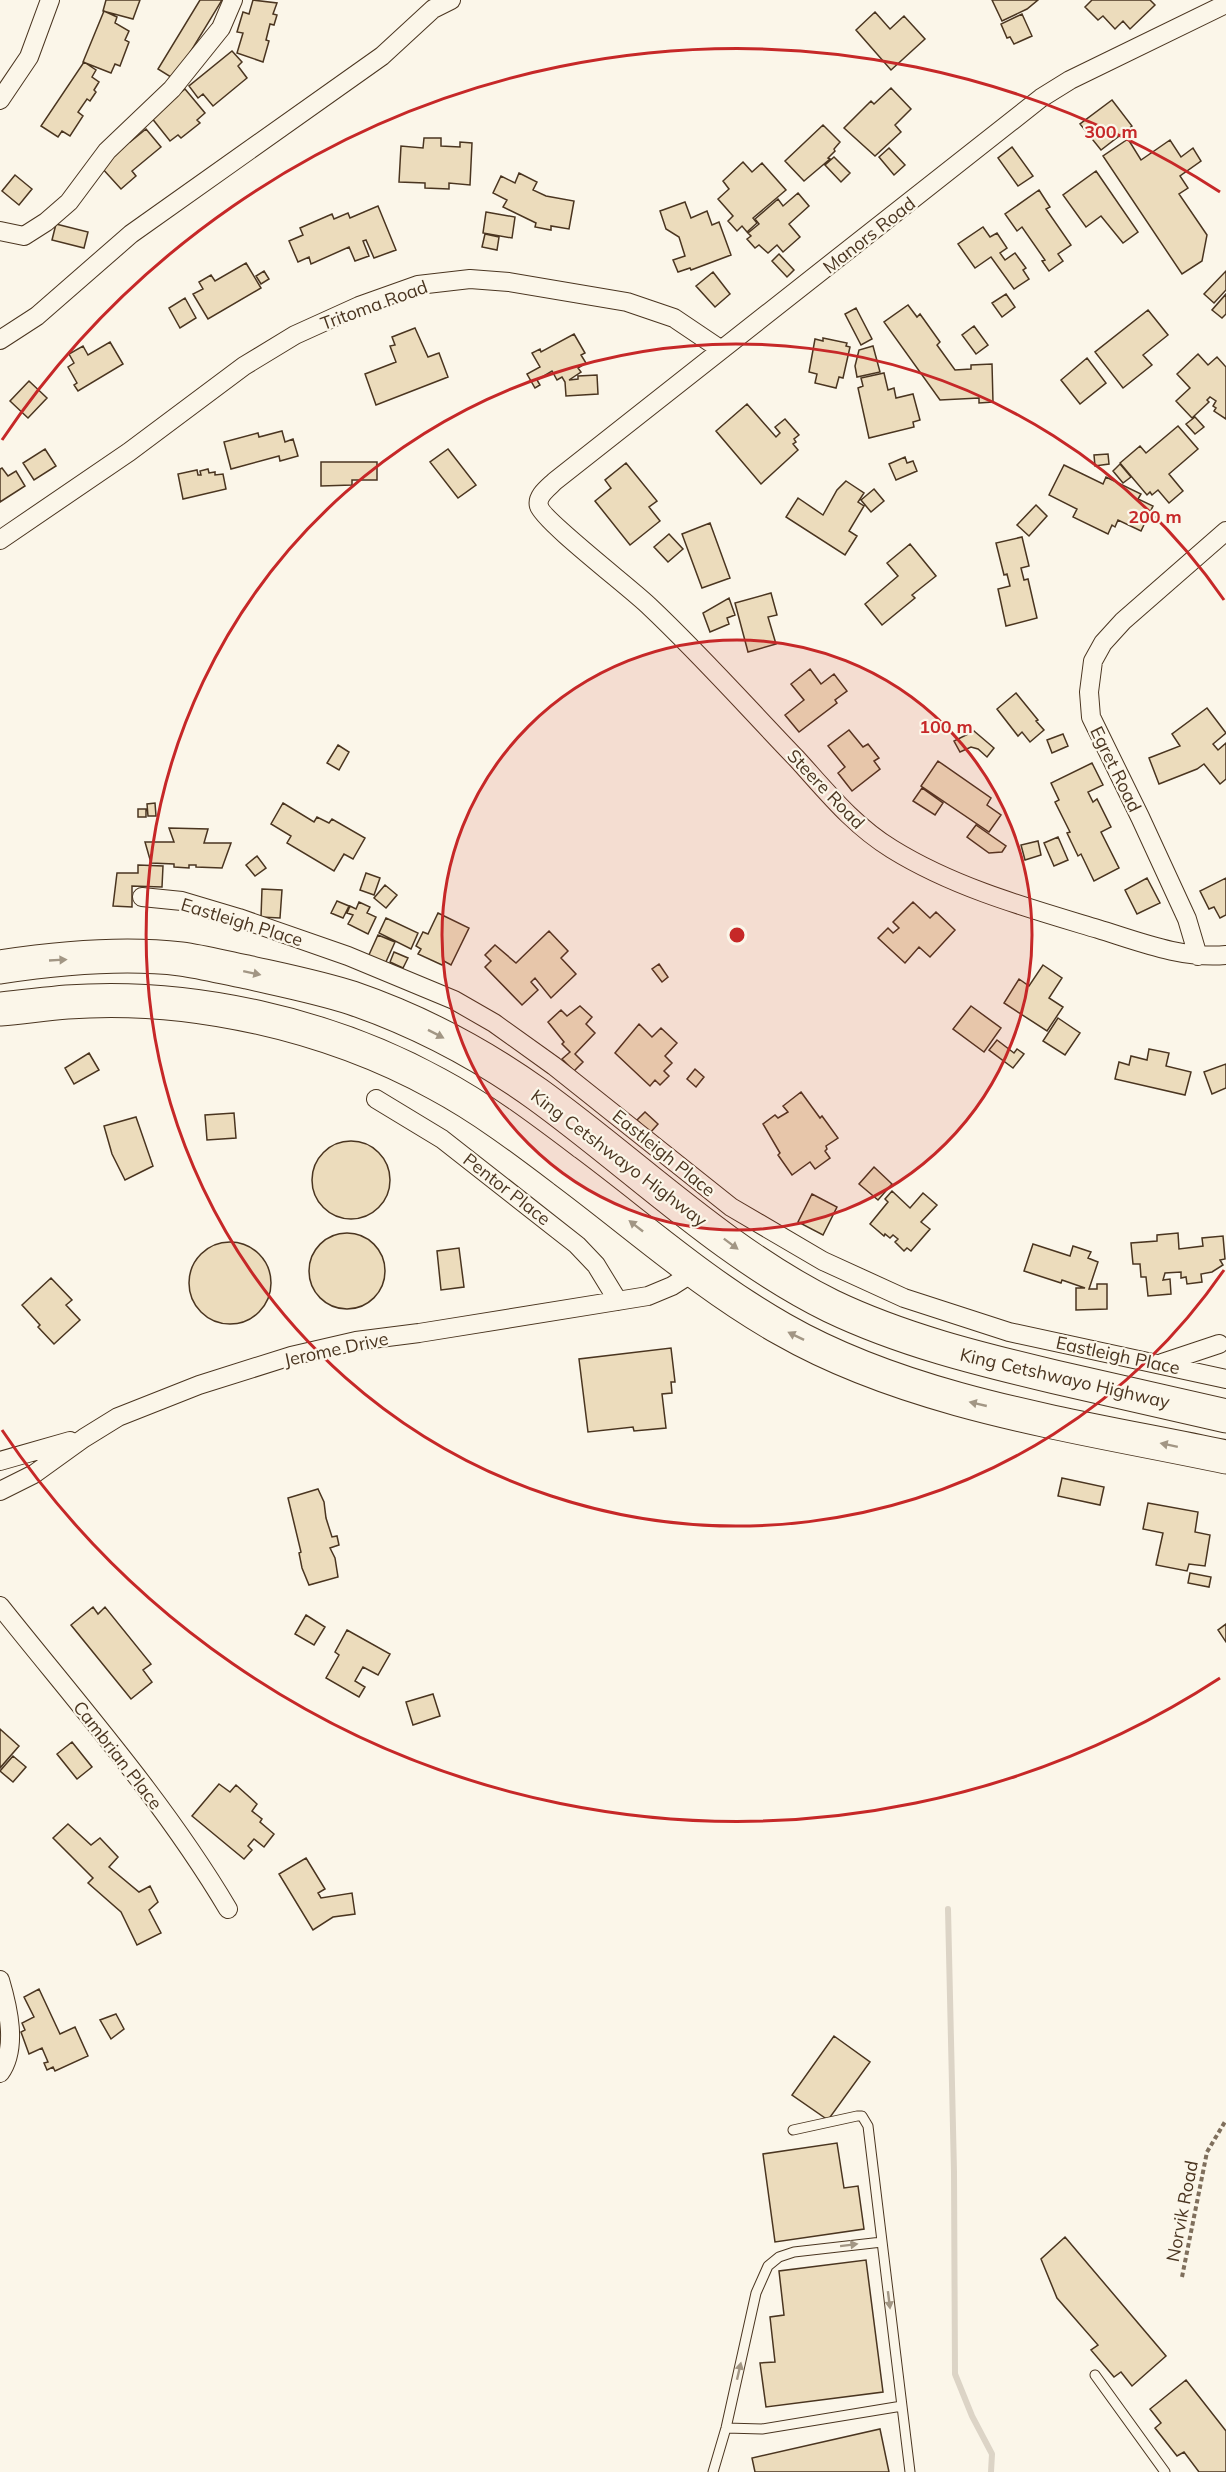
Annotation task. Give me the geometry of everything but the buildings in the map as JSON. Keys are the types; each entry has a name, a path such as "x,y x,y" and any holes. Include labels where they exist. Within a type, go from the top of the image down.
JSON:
{"highway":[{"name":"King Cetshwayo Highway","path":"0,967 50,960 140,957 182,959 293,982 352,999 428,1030 508,1075 536,1093 746,1255 832,1306 884,1328 968,1355 1226,1416"},
{"path":"0,1009 78,1002 174,1005 262,1018 321,1033 416,1073 467,1101 585,1186 694,1272 783,1330 838,1358 909,1386 985,1406 1226,1457"}],"street":[{"path":"0,100 29,57 50,0"},
{"path":"0,231 24,236 46,222 69,202 107,151 172,89 186,72 221,28 233,0"},
{"path":"0,340 38,316 130,234 382,57 433,9 451,0"},
{"name":"Manors Road","path":"538,502 541,495 555,481 1041,98 1202,6 1226,3"},
{"name":"Tritoma Road","path":"0,540 129,452 244,366 296,335 359,306 418,285 446,280 490,281 584,293 627,302 674,318 720,349"},
{"name":"Steere Road","path":"538,502 539,508 562,530 683,638 801,764 826,794 858,824 890,848 945,878 1004,901 1160,948 1198,956 1226,955"},
{"name":"Egret Road","path":"1198,956 1187,919 1091,717 1088,703 1093,661 1103,643 1123,621 1226,531"},
{"name":"Eastleigh Place","path":"142,897 182,901 239,918 348,956 454,1000 494,1023 554,1066 730,1207 823,1261 904,1298 1009,1332 1226,1379"},
{"name":"Pentor Place","path":"376,1099 442,1139 577,1245 596,1265 618,1301"},
{"name":"Jerome Drive","path":"0,1491 34,1474 118,1417 151,1402 291,1356 356,1341 648,1296 672,1286 694,1272"},
{"path":"1160,1364 1222,1339"},
{"path":"1202,1372 1222,1339"},
{"path":"0,1461 84,1438"},
{"name":"Cambrian Place","path":"0,1606 134,1775 202,1866 228,1910"},
{"path":"0,1980 6,2001 10,2042 7,2059 0,2073"}],"lane":[{"path":"793,2130 857,2116 862,2116 866,2120 910,2472"},
{"path":"714,2472 756,2293 768,2266 779,2257 794,2252 882,2242"},
{"path":"1095,2375 1165,2472"},
{"path":"726,2428 762,2429 902,2406"}],"path":[{"name":"Norvik Road","path":"1182,2277 1207,2152 1226,2120"}],"waterway":[{"path":"948,1909 954,2172 955,2374 972,2416 992,2454 991,2472"}]}
